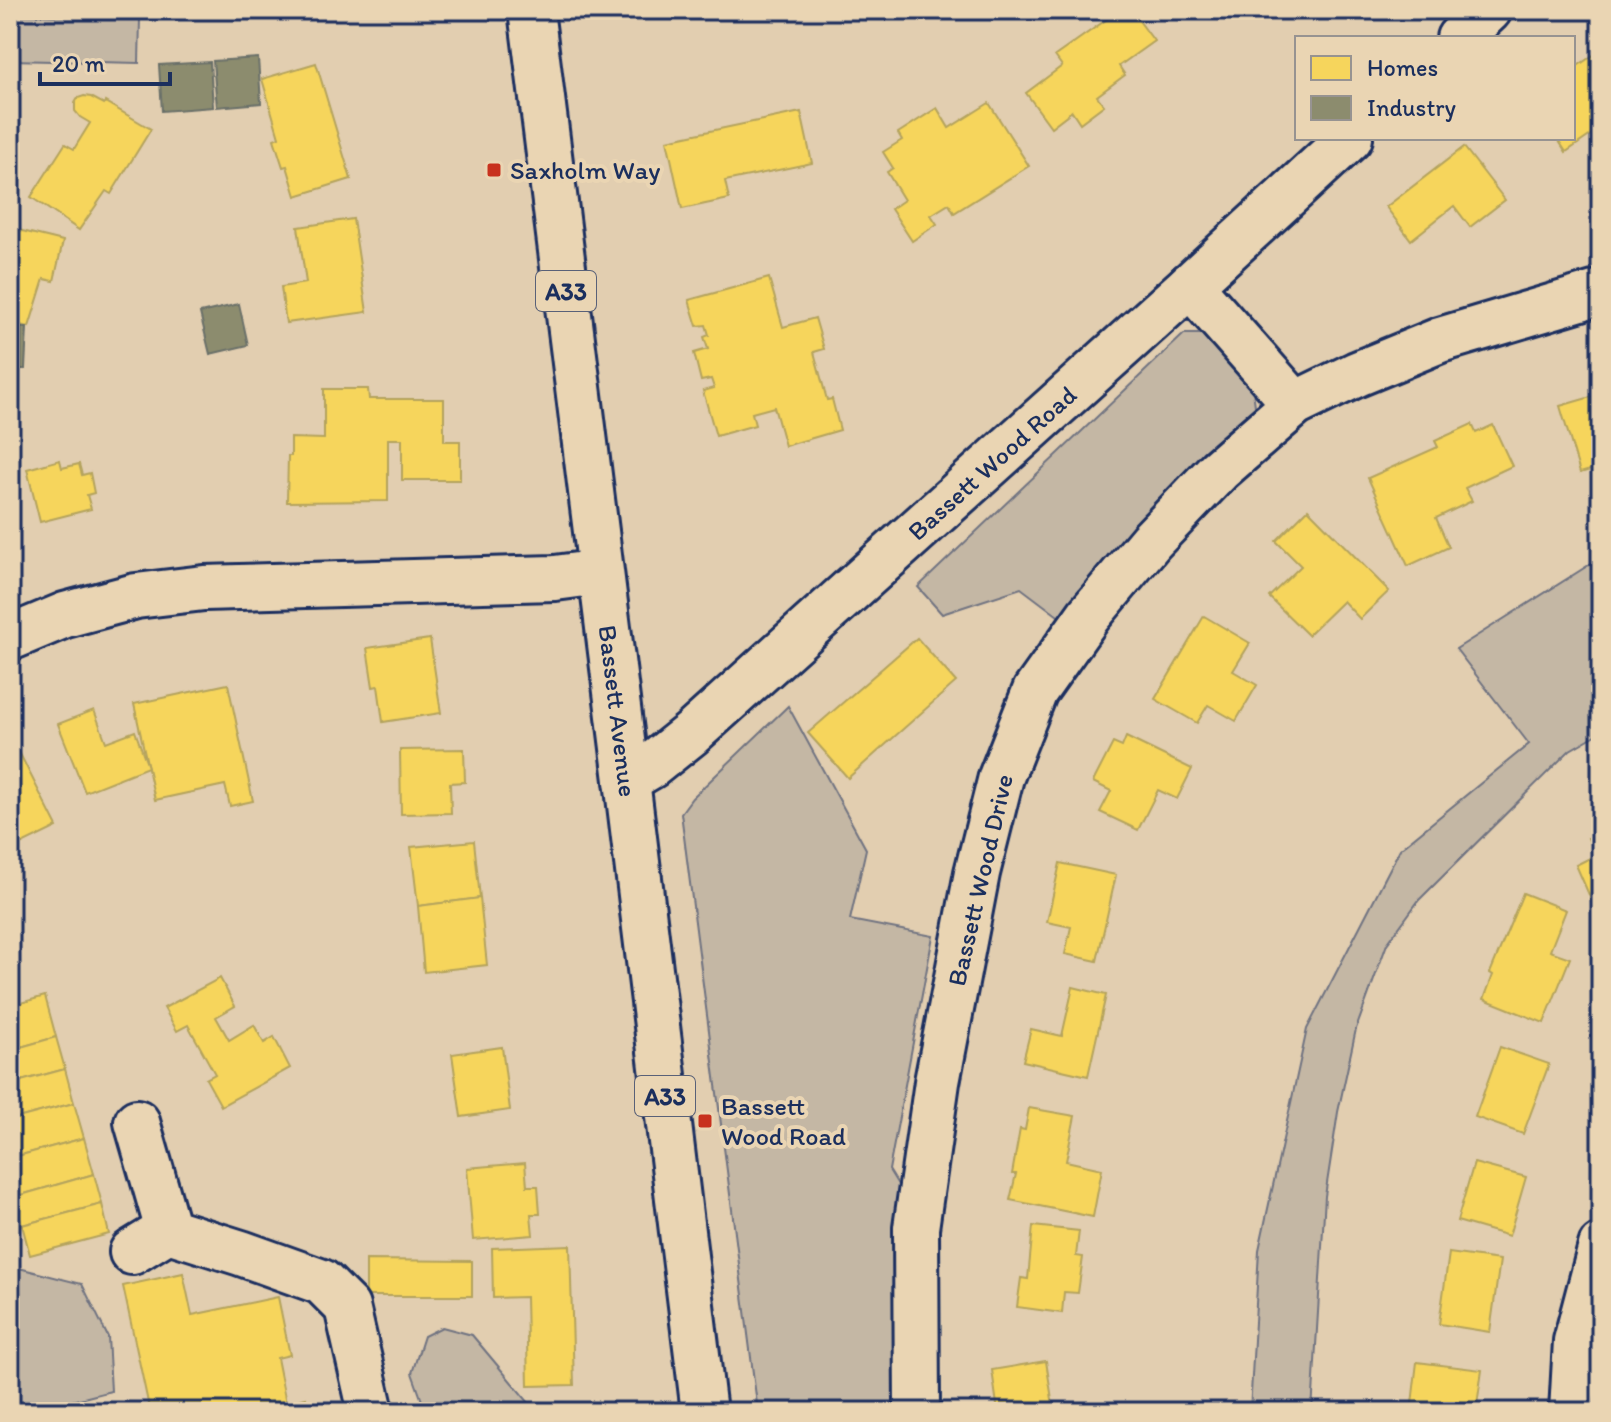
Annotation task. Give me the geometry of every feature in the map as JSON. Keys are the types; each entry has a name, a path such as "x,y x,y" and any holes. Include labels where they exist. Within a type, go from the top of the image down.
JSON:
{"street":[{"name":"Bassett Avenue","path":"531,10 704,1412"},
{"path":"1461,36 1489,10"},
{"name":"Bassett Wood Road","path":"627,780 651,766 691,734 1348,140"},
{"path":"1190,285 1295,404"},
{"name":"Bassett Wood Drive","path":"917,1412 916,1228 937,1082 974,888 1001,777 1035,691 1089,615 1151,541 1219,470 1295,404 1357,374 1440,340 1601,292"},
{"path":"10,638 65,615 136,596 204,588 555,578 600,572"},
{"path":"137,1122 168,1230"},
{"path":"132,1252 168,1230 322,1282 347,1307 371,1412"},
{"path":"1572,1412 1576,1341 1601,1246"}],"shaded area":[{"path":"10,14 140,18 139,63 10,60"},
{"path":"1184,334 1203,334 1253,391 1256,413 1062,619 1021,588 942,614 918,587"},
{"path":"1600,558 1601,732 1570,750 1419,900 1387,944 1356,1029 1338,1112 1325,1196 1312,1412 1250,1412 1259,1250 1307,1029 1400,849 1529,744 1456,649"},
{"path":"788,706 866,849 850,920 933,936 889,1170 905,1196 903,1412 758,1412 681,813 692,798"},
{"path":"10,1263 15,1267 82,1284 108,1337 111,1391 60,1404 64,1412 10,1412"},
{"path":"442,1327 472,1335 529,1403 637,1405 638,1412 426,1412 412,1373 424,1336"}],"building: Homes":[{"path":"1120,10 1131,10 1154,41 1119,66 1125,75 1097,96 1104,105 1080,123 1072,111 1051,127 1026,93 1062,66 1055,56"},
{"path":"1601,50 1601,128 1566,152 1558,140 1575,140 1575,68"},
{"path":"316,63 351,179 296,196 287,166 283,167 274,139 279,137 262,79"},
{"path":"84,96 105,102 151,129 111,194 106,191 79,230 31,197 65,144 74,149 90,123 75,111 78,98"},
{"path":"989,103 1029,166 954,213 949,204 931,215 937,224 912,241 891,209 904,200 887,172 893,168 883,152 902,140 898,133 937,108 949,128"},
{"path":"801,112 812,163 725,181 729,199 682,209 667,140"},
{"path":"1464,147 1505,200 1470,227 1454,206 1411,240 1386,207"},
{"path":"353,219 367,312 286,323 281,287 306,283 298,227"},
{"path":"10,228 63,241 54,281 44,279 29,327 10,323"},
{"path":"769,278 783,327 815,318 824,349 814,352 827,400 832,399 840,430 785,446 774,407 752,413 755,425 716,436 703,391 714,388 711,379 701,381 694,353 708,349 704,337 709,335 706,325 697,326 689,300"},
{"path":"324,389 368,389 369,399 444,399 444,441 460,441 460,480 402,480 402,439 388,439 388,501 287,502 291,438 324,439"},
{"path":"1601,394 1601,467 1580,473 1560,406"},
{"path":"1472,424 1476,433 1493,425 1512,466 1465,488 1472,501 1436,518 1449,547 1408,566 1368,478 1438,447 1435,441"},
{"path":"60,460 62,468 79,464 82,475 90,473 94,493 87,495 91,509 40,522 27,469"},
{"path":"1308,509 1389,591 1360,619 1343,601 1308,635 1269,597 1301,566 1276,541"},
{"path":"1204,616 1250,643 1233,671 1257,685 1236,721 1208,705 1197,723 1155,699"},
{"path":"917,638 956,682 848,778 808,733"},
{"path":"430,639 441,713 383,722 378,686 373,687 367,648"},
{"path":"228,684 253,801 230,806 225,785 155,800 134,704"},
{"path":"94,710 106,742 135,731 148,767 85,792 58,724"},
{"path":"1126,737 1192,769 1177,799 1158,790 1138,830 1100,812 1111,791 1093,782 1113,743 1122,747"},
{"path":"464,749 465,782 450,783 451,813 401,814 400,750"},
{"path":"19,752 57,827 10,850 10,756"},
{"path":"1601,832 1601,909 1596,911 1576,865 1596,855 1588,838"},
{"path":"474,841 480,898 418,906 411,847"},
{"path":"1060,863 1116,875 1097,961 1065,954 1071,927 1047,922"},
{"path":"1523,893 1566,910 1550,951 1570,958 1544,1023 1484,999 1493,975 1490,973"},
{"path":"480,898 487,965 424,972 418,906"},
{"path":"220,978 235,1006 216,1017 229,1040 254,1025 264,1043 274,1037 290,1068 221,1106 206,1079 215,1074 188,1025 177,1031 164,1008"},
{"path":"1073,987 1106,995 1088,1076 1023,1061 1031,1029 1062,1036"},
{"path":"45,996 56,1037 10,1050 10,1006"},
{"path":"56,1037 65,1069 10,1084 10,1050"},
{"path":"502,1047 510,1110 461,1117 452,1054"},
{"path":"1500,1047 1549,1064 1523,1134 1475,1117"},
{"path":"65,1069 74,1103 10,1120 10,1084"},
{"path":"74,1103 84,1138 10,1158 10,1120"},
{"path":"1029,1108 1075,1116 1066,1161 1102,1169 1093,1217 1010,1200 1020,1129 1025,1130"},
{"path":"84,1138 94,1174 14,1197 10,1183 10,1158"},
{"path":"525,1163 527,1186 538,1186 540,1214 531,1214 533,1235 473,1240 467,1168"},
{"path":"1474,1163 1526,1177 1509,1236 1457,1221"},
{"path":"94,1174 102,1204 22,1225 14,1197"},
{"path":"102,1204 109,1234 30,1255 22,1225"},
{"path":"1033,1226 1079,1231 1076,1256 1083,1257 1078,1293 1064,1292 1062,1313 1017,1307 1021,1278 1028,1279"},
{"path":"570,1245 574,1385 528,1386 526,1297 493,1298 492,1248"},
{"path":"1449,1253 1500,1260 1490,1332 1439,1324"},
{"path":"366,1260 472,1261 472,1296 366,1296"},
{"path":"183,1273 192,1315 278,1297 290,1355 277,1358 286,1403 306,1398 309,1412 150,1412 123,1286"},
{"path":"1046,1361 1054,1412 998,1412 992,1370"},
{"path":"1417,1362 1482,1370 1476,1412 1411,1412"}],"building: Industry":[{"path":"258,58 261,103 217,107 213,61"},
{"path":"210,62 213,107 162,111 159,65"},
{"path":"239,304 248,345 210,354 200,313"},
{"path":"10,327 27,328 25,369 10,369"}],"place":[{"name":"Saxholm Way","path":"494,170"},
{"name":"Bassett Wood Road","path":"705,1121"}]}
